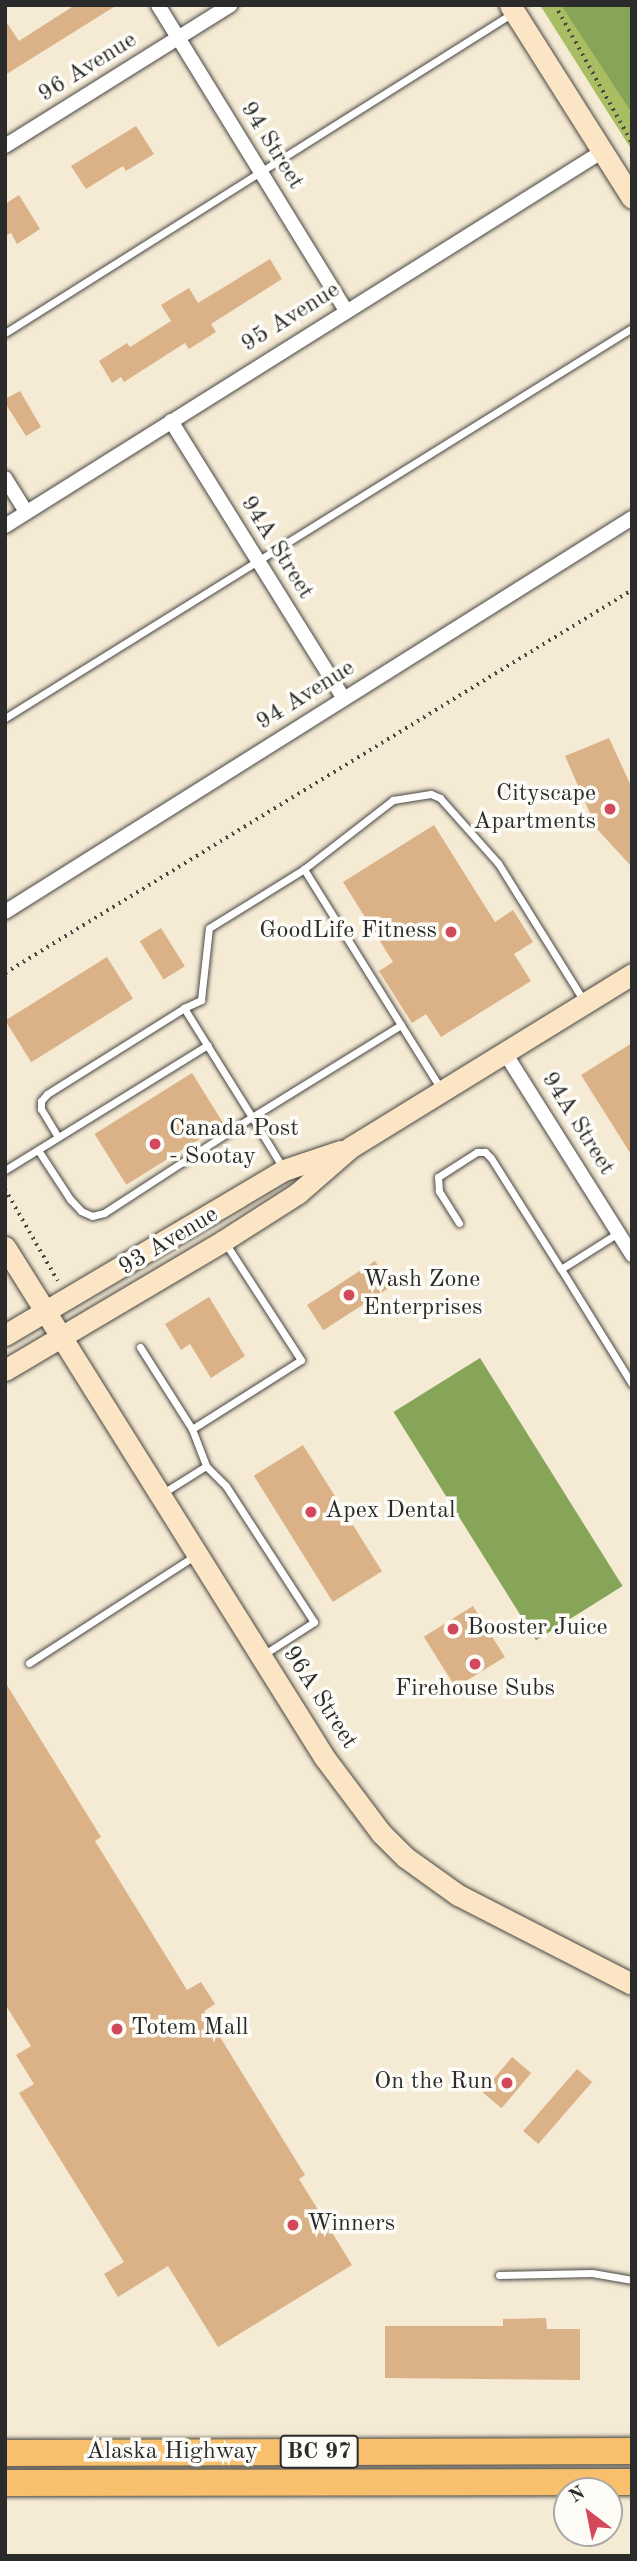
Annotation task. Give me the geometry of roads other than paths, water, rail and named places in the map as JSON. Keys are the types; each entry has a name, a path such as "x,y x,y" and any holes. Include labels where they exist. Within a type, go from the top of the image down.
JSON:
{"highway":[{"name":"Alaska Highway","path":"5,2453 632,2451"},
{"name":"Alaska Highway","path":"5,2483 632,2482"}],"street":[{"name":"94 Street","path":"158,5 345,311"},
{"name":"96 Avenue","path":"5,146 231,5"},
{"path":"512,8 632,198"},
{"name":"95 Avenue","path":"5,526 603,152"},
{"name":"94A Street","path":"171,421 344,699"},
{"path":"5,478 26,512"},
{"name":"94 Avenue","path":"5,912 632,518"},
{"name":"93 Avenue","path":"5,1370 223,1241 298,1193 351,1147 632,974"},
{"name":"94A Street","path":"505,1053 632,1255"},
{"name":"93 Avenue","path":"5,1335 284,1170 351,1147"},
{"name":"96A Street","path":"5,1247 324,1757 381,1833 405,1857 483,1909 632,1984"}],"lane":[{"path":"5,333 512,8"},
{"path":"5,718 632,328"},
{"path":"58,1137 41,1109 40,1101 47,1094 201,1000 209,928 304,869 393,800 431,794 440,798 498,863 585,1003"},
{"path":"304,869 442,1091"},
{"path":"184,1008 284,1170"},
{"path":"38,1150 80,1211 92,1216 104,1213 401,1025"},
{"path":"5,1170 207,1045"},
{"path":"458,1223 439,1191 438,1177 477,1152 485,1153 491,1158 632,1384"},
{"path":"561,1269 618,1233"},
{"path":"192,1429 301,1360 223,1241"},
{"path":"140,1347 192,1429 206,1466 226,1486 314,1622 261,1657"},
{"path":"160,1495 206,1466"},
{"path":"29,1663 197,1555"},
{"path":"499,2275 592,2273 632,2280"}],"place":[{"name":"Cityscape Apartments","path":"610,809"},
{"name":"GoodLife Fitness","path":"451,932"},
{"name":"Canada Post - Sootay","path":"155,1144"},
{"name":"Wash Zone Enterprises","path":"349,1295"},
{"name":"Apex Dental","path":"311,1512"},
{"name":"Booster Juice","path":"453,1629"},
{"name":"Firehouse Subs","path":"475,1664"},
{"name":"Totem Mall","path":"117,2029"},
{"name":"On the Run","path":"507,2083"},
{"name":"Winners","path":"293,2225"}]}
